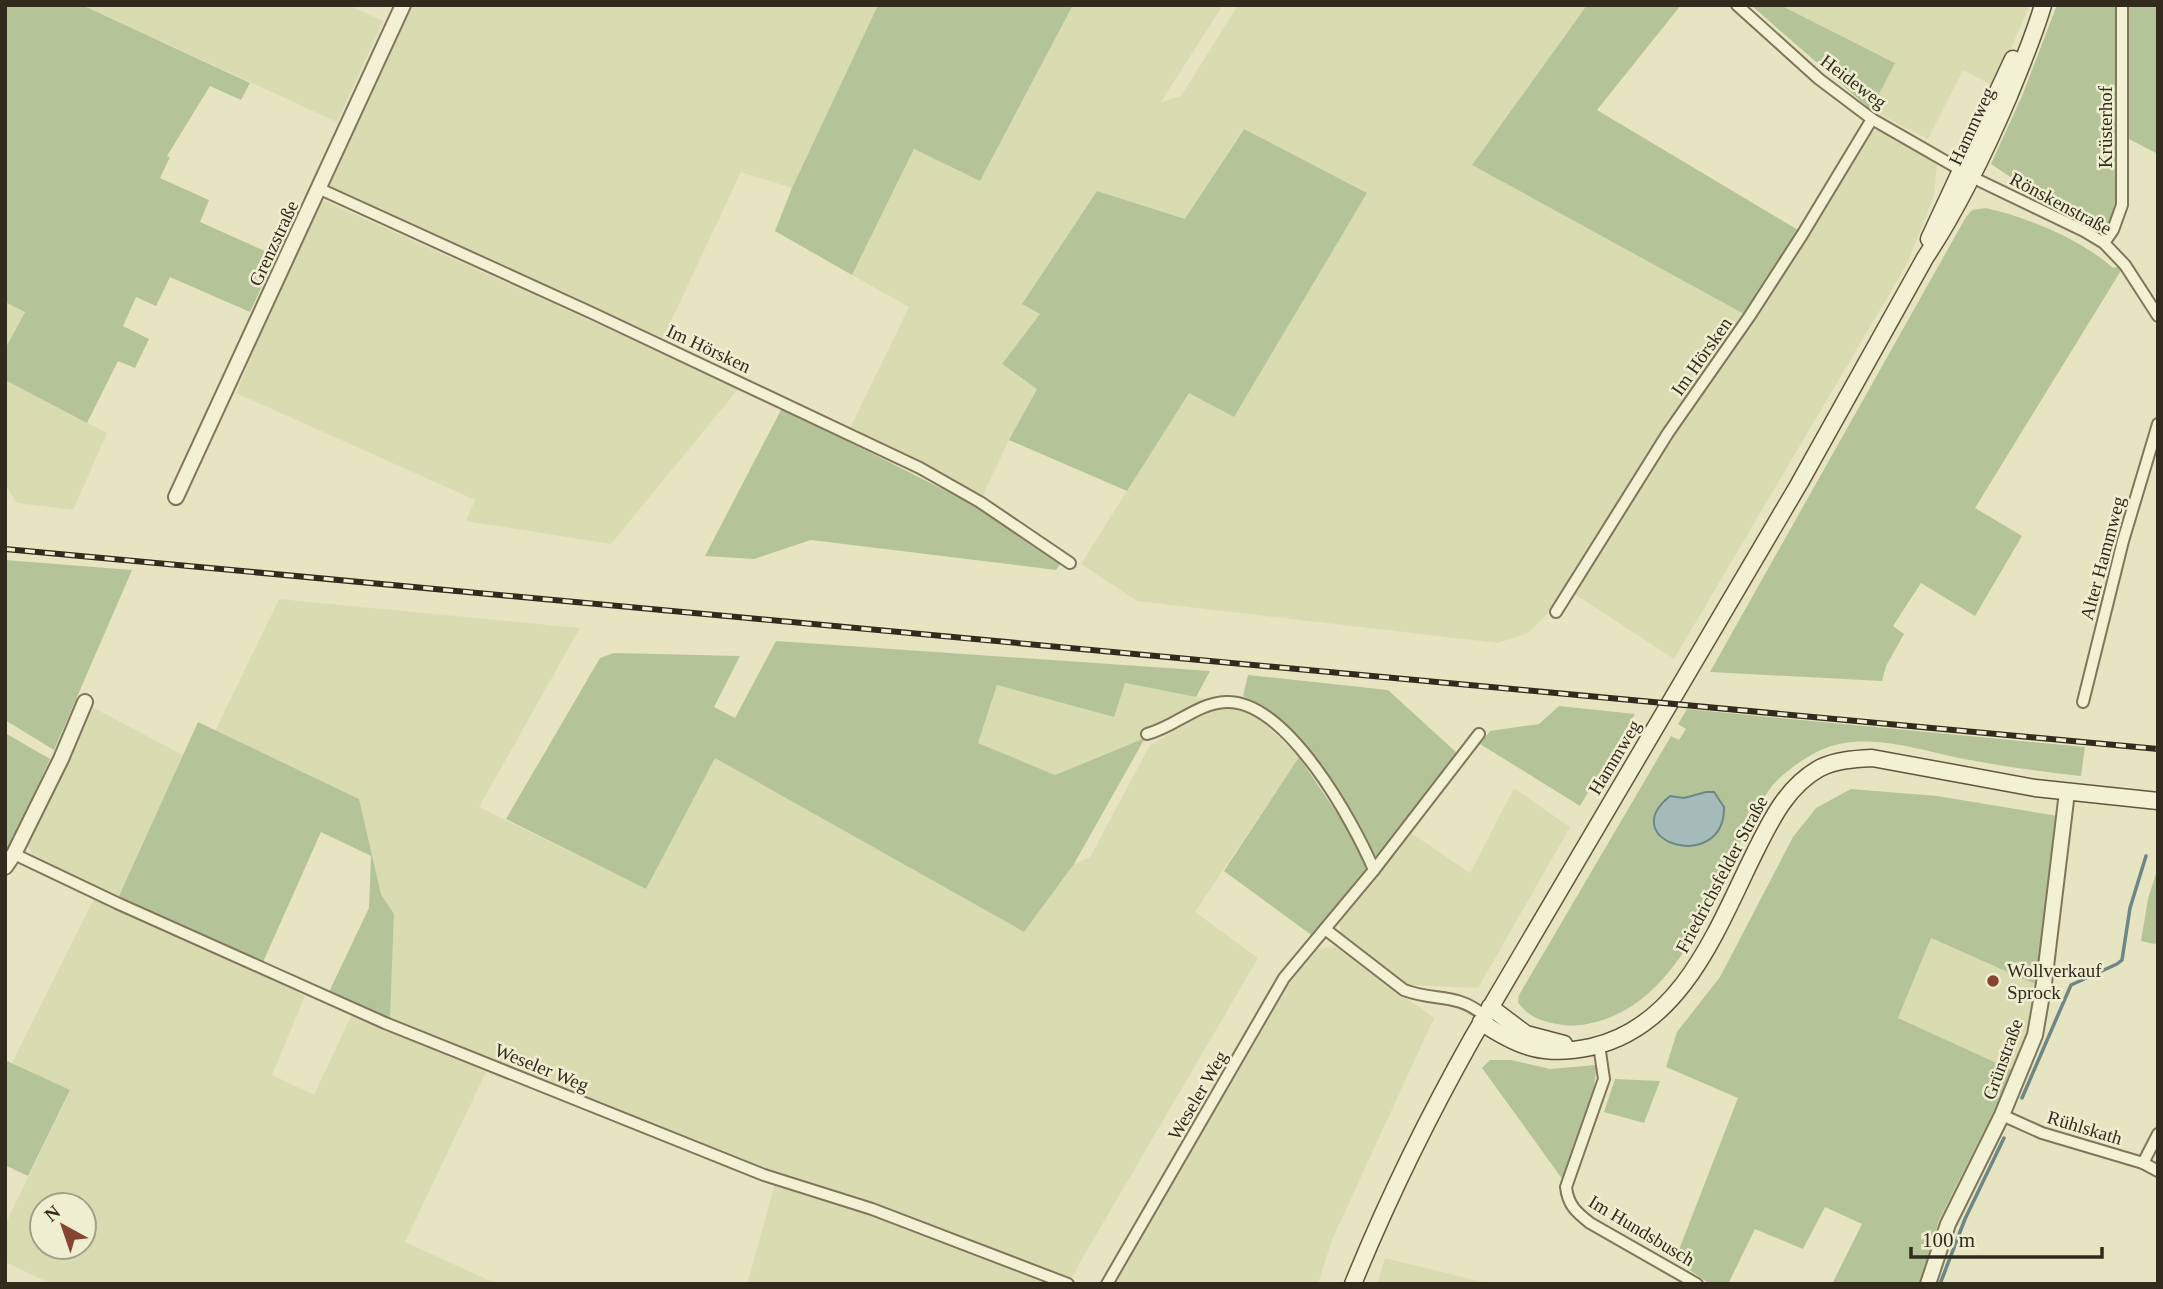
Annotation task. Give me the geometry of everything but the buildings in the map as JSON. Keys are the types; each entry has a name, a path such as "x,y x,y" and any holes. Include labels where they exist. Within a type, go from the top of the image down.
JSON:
{"main road":[{"name":"Hammweg","path":"1353,1284 1421,1130 1485,1015 1799,484 1924,258 1948,223 1966,173 2041,5"},
{"name":"Friedrichsfelder Straße","path":"1593,1046 1630,1033 1662,1009 1693,974 1776,812 1797,785 1823,766 1872,758 2067,792 2158,801"},
{"path":"1485,1015 1526,1034 1554,1042 1593,1046"}],"street":[{"name":"Grenzstraße","path":"176,497 403,5"},
{"name":"Heideweg","path":"1737,5 1819,79 1872,119 1966,173"},
{"name":"Krüsterhof","path":"2104,243 2113,230 2122,205 2122,5"},
{"name":"Im Hörsken","path":"1556,612 1668,433 1802,235 1872,119"},
{"name":"Rönskenstraße","path":"1966,173 2084,230 2104,243 2125,265 2158,316"},
{"name":"Im Hörsken","path":"320,189 617,324 920,468 980,502 1070,563"},
{"name":"Alter Hammweg","path":"2083,702 2123,541 2158,424"},
{"path":"5,867 61,759 85,702"},
{"path":"1147,734 1159,732 1212,703 1244,703 1258,710 1282,730 1338,799 1374,870"},
{"name":"Weseler Weg","path":"1107,1284 1284,978 1374,870 1479,734"},
{"name":"Grünstraße","path":"1928,1284 1948,1224 2003,1115 2035,1035 2044,984 2067,792"},
{"name":"Weseler Weg","path":"14,854 385,1023 764,1175 872,1209 1068,1284"},
{"path":"1325,929 1405,990 1457,999 1472,1005 1485,1015"},
{"name":"Im Hundsbusch","path":"1593,1046 1604,1079 1566,1187 1568,1201 1577,1213 1590,1223 1697,1284"},
{"name":"Rühlskath","path":"2003,1115 2042,1133 2143,1163 2158,1171"},
{"path":"2143,1163 2158,1134"}],"green space":[{"path":"5,5 82,5 250,83 241,100 210,86 167,156 170,157 160,178 209,200 200,222 276,256 250,312 170,277 156,306 136,297 123,326 149,339 135,368 118,361 87,423 5,380 5,349 25,312 5,302"},
{"path":"82,5 348,5 383,21 337,122"},
{"path":"412,5 878,5 792,188 741,172 663,338 330,186"},
{"path":"878,5 1073,5 980,181 914,149 852,275 775,231 792,188"},
{"path":"1073,5 1223,5 1161,102 1181,96 1238,5 1587,5 1472,165 1744,314 1671,417 1550,611 1528,633 1498,643 1137,601 1081,564 1189,392 1233,417 1243,129 1185,220 1097,191 1022,304 1041,314 1037,389 982,497 900,451 850,428 909,307 852,275 914,149 980,181"},
{"path":"1587,5 1681,5 1597,110 1798,230 1744,314 1472,165"},
{"path":"1751,5 1780,5 1895,63 1871,110"},
{"path":"1780,5 2030,5 1994,86 1963,70 1928,139 1871,110 1894,62"},
{"path":"2057,5 2117,5 2116,208 2108,226 2098,227 2048,202 1991,164 2022,96"},
{"path":"2127,5 2158,5 2158,154 2127,138"},
{"path":"1244,129 1367,193 1234,417 1189,393 1127,491 1009,440 1037,389 1002,364 1040,314 1022,304 1097,191 1185,219"},
{"path":"1880,129 1937,163 1934,196 1907,264 1674,659 1573,593 1702,389 1760,310 1869,133"},
{"path":"323,200 739,388 611,544 466,521 475,500 236,393 267,319"},
{"path":"1986,208 2053,230 2085,247 2113,268 2119,266 2122,269 1975,508 2022,536 1975,616 1921,583 1893,626 1904,634 1886,666 1882,681 1710,672 1966,217 1972,210"},
{"path":"5,302 25,311 5,349"},
{"path":"5,380 107,433 73,510 17,503 5,484"},
{"path":"782,408 974,505 1061,563 1056,570 811,540 754,559 705,556"},
{"path":"5,560 132,570 54,750 5,720"},
{"path":"279,599 580,628 479,807 646,889 714,757 1024,932 1074,864 1090,857 1150,745 1207,712 1243,708 1262,721 1299,757 1195,912 1258,958 1071,1278 778,1173 490,1062 390,1019 394,914 381,894 372,856 215,731"},
{"path":"776,641 1210,671 1196,697 1125,683 1114,717 997,685 978,743 1055,775 1145,738 1074,864 1024,932 715,758 646,889 506,819 600,658 614,653 740,656 714,707 735,718"},
{"path":"1248,675 1388,690 1457,753 1376,857 1335,788 1305,745 1287,726 1243,696"},
{"path":"1124,683 1206,699 1149,730 1145,738 1055,775 978,743 997,685 1113,716"},
{"path":"90,706 183,755 119,896 33,858 27,843"},
{"path":"1559,706 1635,714 1580,806 1480,744 1490,731 1539,724"},
{"path":"1687,709 2085,747 2081,776 1998,765 1878,742 1841,744 1816,752 1777,780 1768,792 1691,940 1656,986 1635,1004 1599,1021 1570,1025 1538,1019 1522,1008 1518,1002 1519,995 1671,736 1679,740 1686,729 1678,724"},
{"path":"198,722 359,799 381,894 394,914 390,1019 328,994 369,908 371,856 321,832 263,962 119,896"},
{"path":"5,733 50,759 5,857"},
{"path":"1299,757 1349,831 1366,869 1314,937 1224,871"},
{"path":"1514,788 1570,827 1478,988 1409,985 1341,934 1339,923 1410,832 1470,873"},
{"path":"1851,789 1937,796 2058,816 2037,985 1931,938 1898,1018 2014,1071 1939,1220 1920,1284 1832,1284 1862,1224 1825,1207 1803,1249 1755,1229 1728,1284 1710,1284 1675,1260 1738,1098 1666,1067 1677,1032 1720,977 1793,837 1816,808"},
{"path":"2158,867 2158,942 2154,944 2141,941 2148,899"},
{"path":"95,897 259,971 305,996 272,1075 314,1095 351,1016 486,1072 405,1242 497,1284 52,1284 5,1262 5,1225 70,1091 12,1063"},
{"path":"1930,938 2037,985 2032,1024 2014,1071 1898,1019"},
{"path":"1336,947 1434,1018 1332,1240 1318,1284 1114,1284 1291,981 1319,948"},
{"path":"5,1060 70,1090 28,1176 5,1165"},
{"path":"1490,1060 1511,1060 1550,1069 1596,1065 1589,1109 1563,1180 1482,1068"},
{"path":"1615,1079 1660,1081 1644,1123 1604,1112"},
{"path":"775,1184 895,1222 1054,1284 747,1284"},
{"path":"1385,1258 1491,1284 1377,1284"}],"water":[{"path":"1714,792 1724,807 1720,828 1708,840 1692,846 1676,844 1662,838 1655,827 1656,812 1670,796 1684,798"}],"waterway":[{"path":"2022,1098 2071,985 2122,960 2130,908 2146,856"},
{"path":"1940,1284 1965,1219 2004,1138"}],"railway":[{"path":"5,549 2158,749"}],"place":[{"name":"Wollverkauf Sprock","path":"1993,981"}]}
